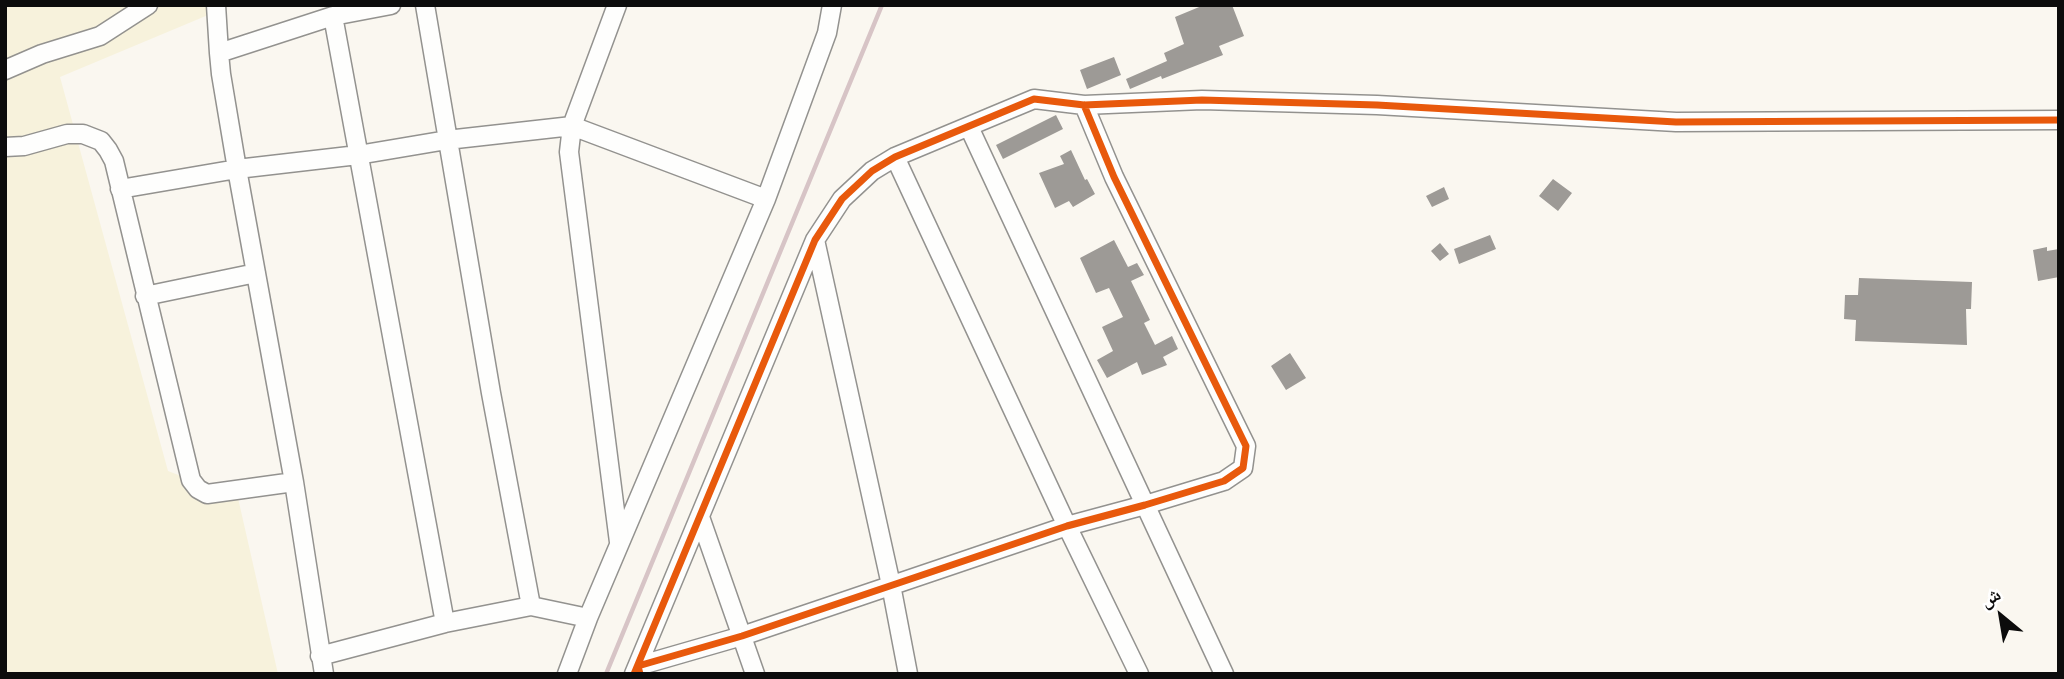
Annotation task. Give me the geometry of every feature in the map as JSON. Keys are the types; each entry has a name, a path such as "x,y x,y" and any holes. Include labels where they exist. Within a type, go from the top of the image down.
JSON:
{"street":[{"path":"5,70 42,54 100,36 148,5"},
{"path":"216,5 219,53 237,169 294,482 322,665 445,623 531,606 588,618"},
{"path":"219,53 333,16 391,5"},
{"path":"425,5 491,393 531,606"},
{"path":"617,5 572,127 569,152 619,546"},
{"path":"567,674 588,618 766,199 827,33 832,5"},
{"path":"333,16 445,623"},
{"path":"637,671 815,240 842,199 872,171 895,157 1034,99 1084,106 1202,100 1377,105 1676,122 2059,120"},
{"path":"637,671 1067,526 1145,506 1224,481 1243,468 1246,446 1114,177 1084,106"},
{"path":"120,189 237,169 358,155 447,140 572,127 766,199"},
{"path":"969,127 1224,674"},
{"path":"5,147 24,146 67,134 83,134 101,141 108,150 114,161 191,480 198,489 206,494 294,482"},
{"path":"895,157 1139,674"},
{"path":"815,240 908,674"},
{"path":"145,296 256,273"},
{"path":"700,517 755,674"}],"shaded area":[{"path":"5,5 232,5 60,77 168,471 238,498 278,674 5,674"}],"building":[{"path":"1204,5 1232,5 1244,36 1219,46 1223,55 1130,89 1126,79 1167,61 1164,53 1184,44 1175,17"},
{"path":"1114,57 1121,75 1087,89 1080,70"},
{"path":"1056,115 1063,129 1003,159 996,145"},
{"path":"1071,150 1095,194 1073,207 1069,201 1055,208 1039,173 1064,164 1060,156"},
{"path":"1553,179 1572,193 1558,211 1539,196"},
{"path":"1444,187 1449,199 1432,207 1426,196"},
{"path":"1490,235 1496,249 1459,264 1454,249"},
{"path":"1114,240 1128,267 1137,263 1144,275 1131,281 1150,320 1144,323 1155,345 1172,336 1178,349 1163,357 1167,365 1142,375 1137,362 1107,378 1097,360 1113,351 1102,327 1123,317 1109,288 1096,293 1080,258"},
{"path":"1440,243 1449,254 1440,261 1431,251"},
{"path":"2047,247 2047,251 2059,249 2059,277 2038,281 2033,250"},
{"path":"1859,278 1972,282 1971,309 1966,309 1967,345 1855,341 1856,320 1844,319 1845,295 1858,295"},
{"path":"1290,353 1306,378 1286,390 1271,366"}],"railway":[{"path":"606,674 882,5"}],"cycle path":[{"path":"634,674 815,240 842,199 872,171 895,157 1034,99 1084,105 1202,100 1377,105 1676,122 2059,120"},
{"path":"640,674 638,666 742,636 1067,526 1224,481 1243,468 1246,446 1114,177 1084,105"}]}
